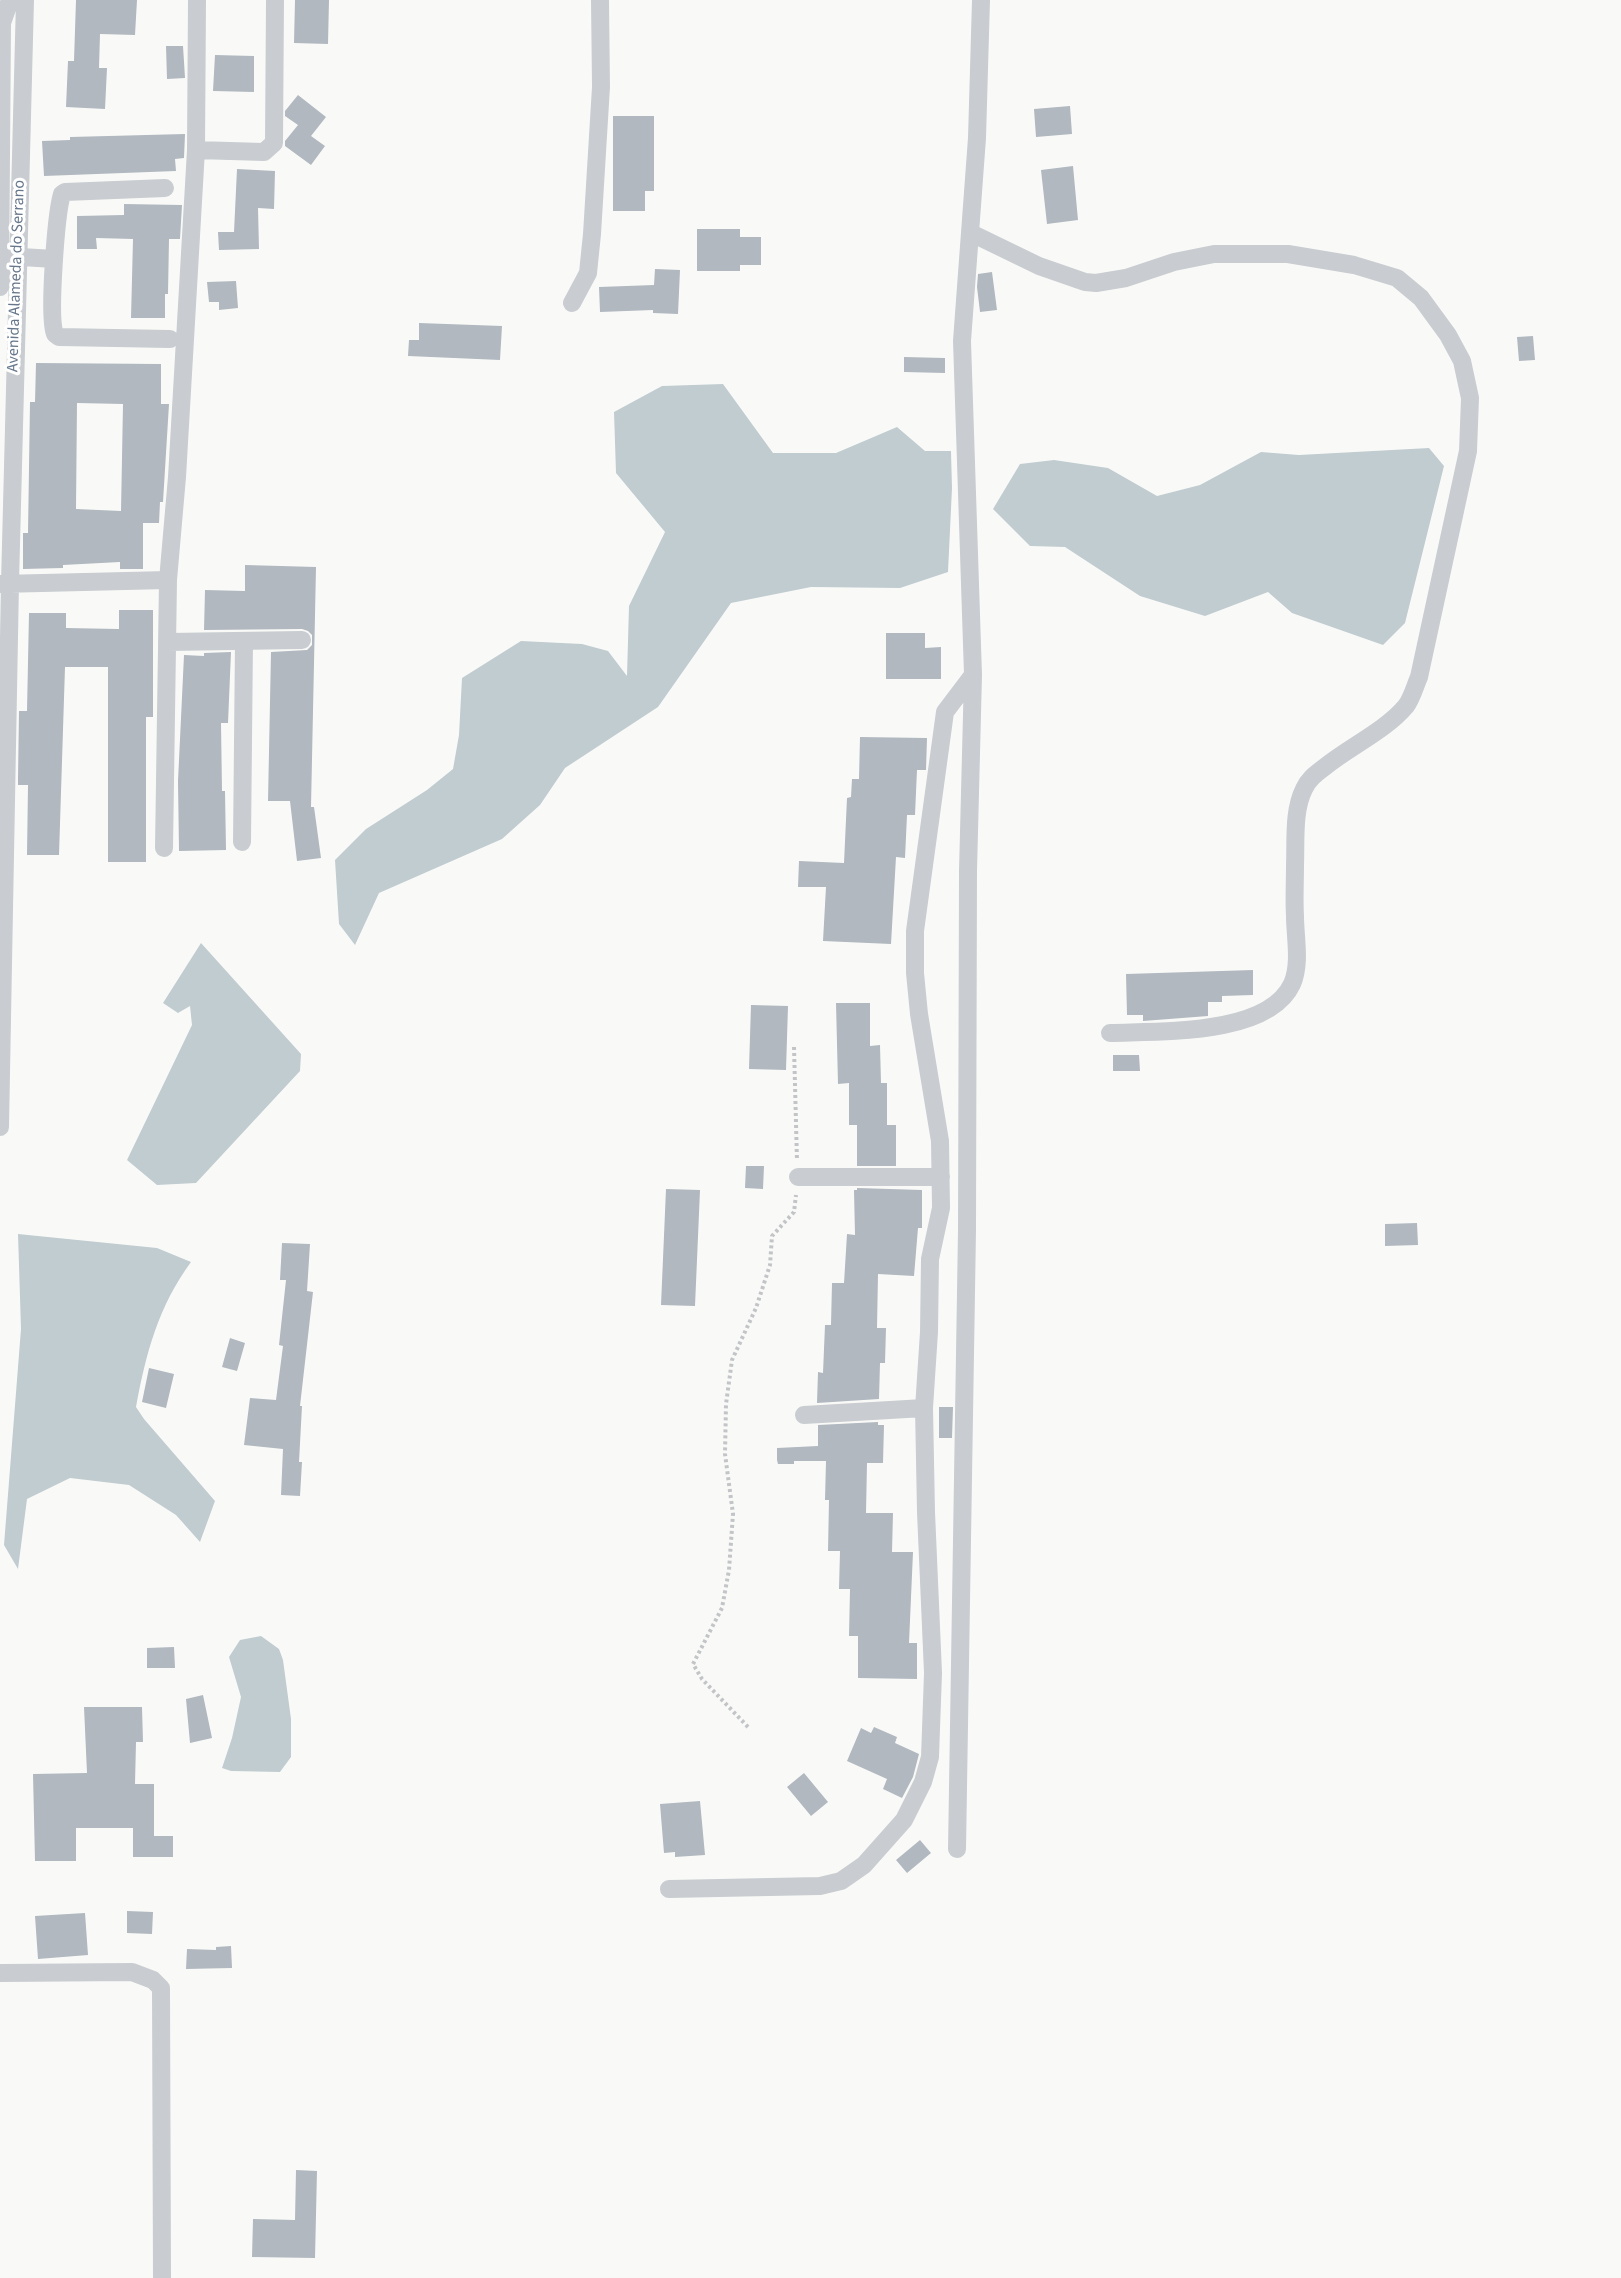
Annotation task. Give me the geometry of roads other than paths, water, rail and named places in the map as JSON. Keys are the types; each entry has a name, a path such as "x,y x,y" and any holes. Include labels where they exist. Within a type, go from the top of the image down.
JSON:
{"street":[{"name":"Avenida Alameda do Serrano","path":"0,1127 9,256 3,23 9,0"},
{"name":"Avenida Alameda do Serrano","path":"0,287 9,256 25,0"},
{"path":"164,848 168,580 177,477 196,150 197,0"},
{"path":"196,150 264,152 274,143 275,0"},
{"path":"572,303 588,273 592,234 601,87 600,0"},
{"path":"957,1849 967,1230 968,871 973,675 962,341 977,138 981,0"},
{"path":"165,188 65,192 60,198 54,259 52,321 55,334 59,337 170,339"},
{"path":"971,233 1039,266 1085,282 1096,283 1126,278 1174,262 1214,254 1288,254 1354,266 1397,278 1421,298 1448,335 1462,361 1470,398 1468,451 1419,677 1408,704 1394,718 1338,756 1308,781 1302,792 1296,824 1294,915 1296,959 1292,983 1284,996 1267,1010 1237,1023 1186,1030 1110,1034"},
{"path":"9,256 54,259"},
{"path":"5,584 168,580"},
{"path":"167,642 302,640"},
{"path":"242,842 244,641"},
{"path":"669,1889 820,1886 841,1881 864,1865 904,1820 923,1782 930,1757 933,1673 924,1408 929,1332 930,1259 941,1208 940,1141 919,1014 915,973 915,931 945,712 973,675"},
{"path":"798,1177 940,1177"},
{"path":"804,1415 924,1408"},
{"path":"0,1973 132,1972 153,1980 161,1988 162,2278"}]}
